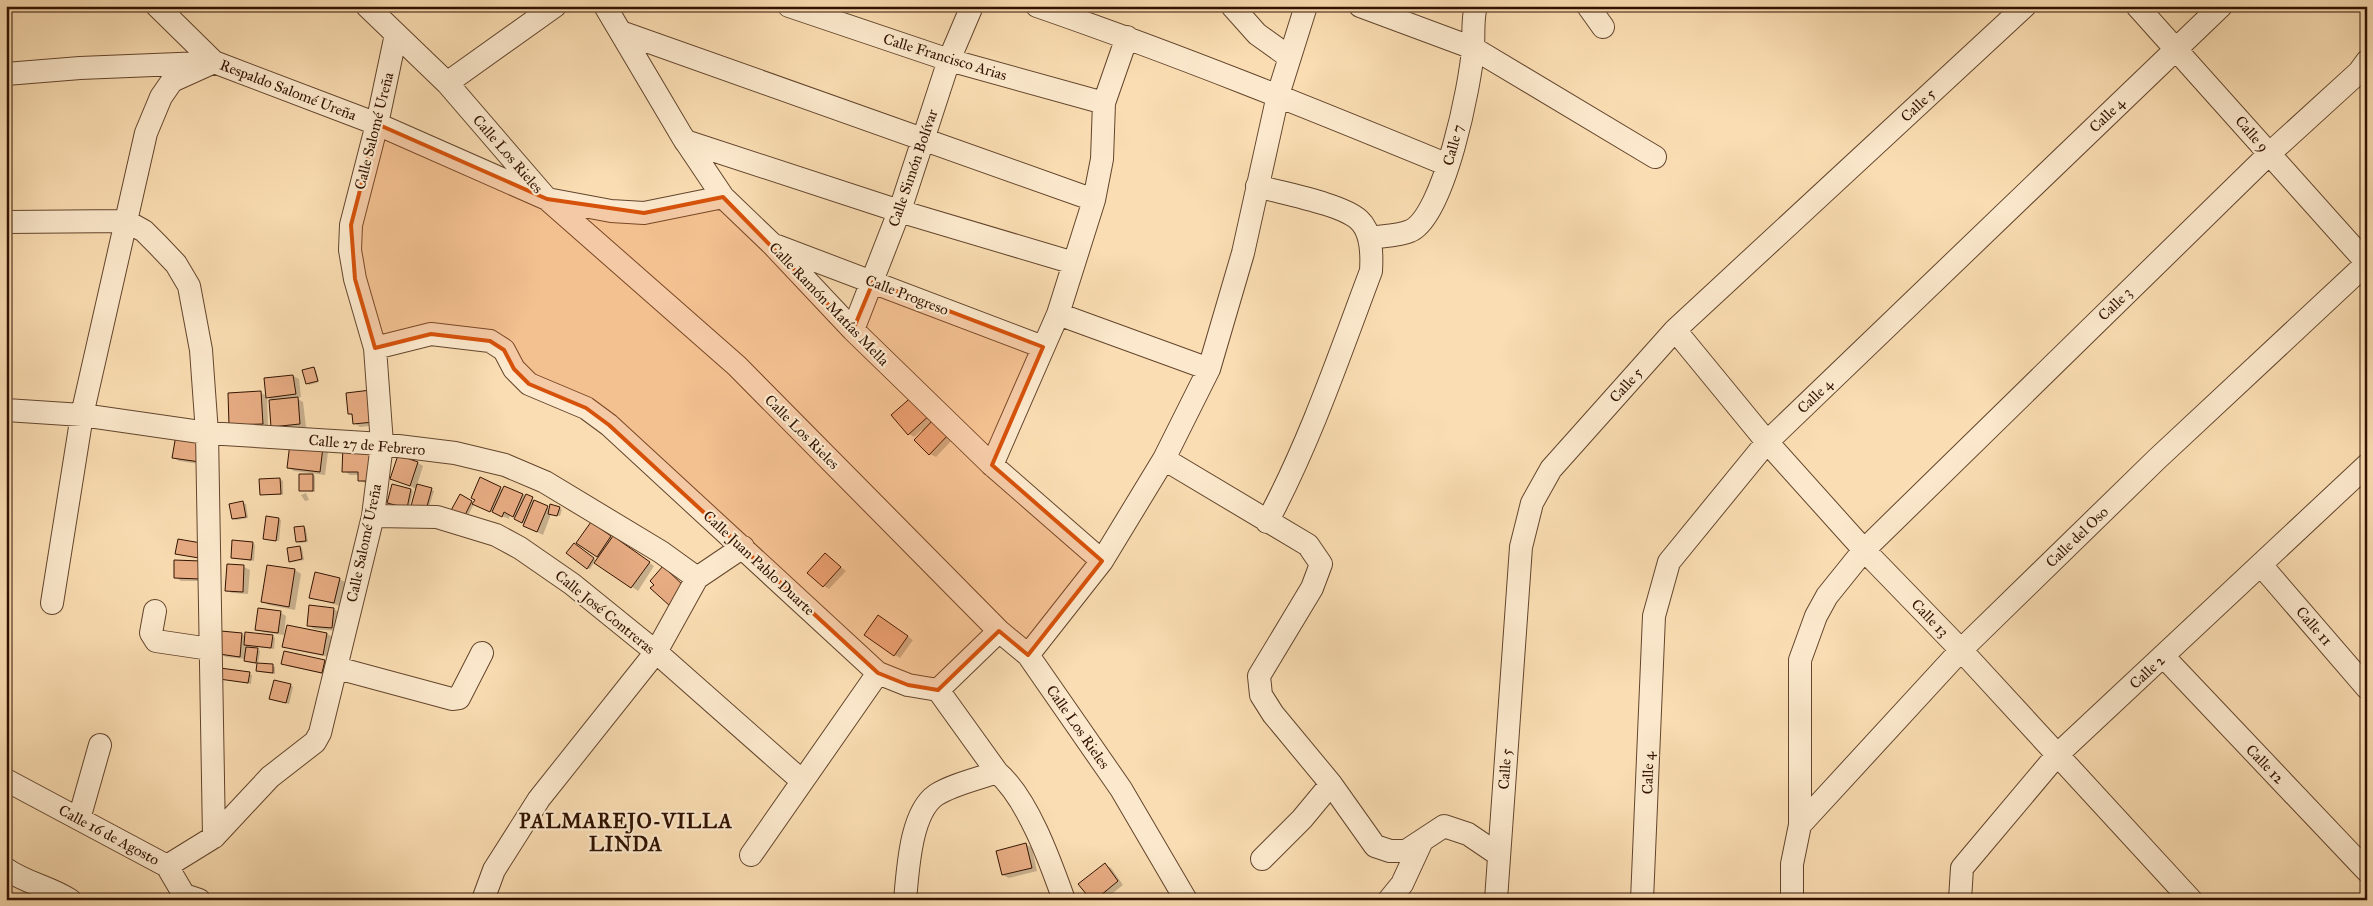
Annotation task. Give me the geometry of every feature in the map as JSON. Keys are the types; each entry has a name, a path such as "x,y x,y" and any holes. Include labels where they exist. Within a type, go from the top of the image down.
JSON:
{"street":[{"name":"Respaldo Salomé Ureña","path":"157,6 214,62 377,124 547,199 611,210 644,213 723,197"},
{"path":"447,83 555,6"},
{"name":"Calle Ramón Matías Mella","path":"605,6 685,141 723,197 772,244 853,330 992,466 1102,561"},
{"name":"Calle Francisco Arias","path":"789,6 949,60 1104,104"},
{"name":"Calle Simón Bolívar","path":"853,330 899,211 949,60 972,6"},
{"path":"1037,6 1127,37 1278,95 1448,165"},
{"path":"1232,6 1257,34 1289,57"},
{"path":"1360,6 1473,48 1655,157"},
{"name":"Calle 7","path":"1369,238 1411,231 1431,210 1448,165 1466,98 1473,48 1473,17 1476,6"},
{"path":"1588,6 1603,27"},
{"name":"Calle 5","path":"1496,900 1521,548 1532,503 1551,469 1675,330 2025,6"},
{"name":"Calle 9","path":"2137,6 2177,48 2269,154 2367,262"},
{"name":"Calle 4","path":"1642,900 1654,616 1669,562 1767,442 2221,6"},
{"name":"Calle Los Rieles","path":"369,7 447,83 547,199 737,366 1000,631 1028,655 1121,789 1186,900"},
{"path":"1028,655 1102,561 1164,459 1210,369 1243,253 1278,95 1304,8"},
{"path":"621,32 1094,200"},
{"name":"Calle Salomé Ureña","path":"167,866 214,837 274,774 318,738 337,668 373,516 382,444 375,348 355,279 350,250 351,225 377,124 396,34"},
{"path":"992,466 1058,314 1094,200 1102,159 1104,104 1127,37"},
{"name":"Calle 3","path":"1792,900 1792,864 1800,825 1800,660 1816,616 1827,596 1864,550 2269,154 2359,72 2367,61"},
{"path":"6,74 80,68 214,62"},
{"path":"52,603 82,415 146,134 166,88 172,81 214,62"},
{"path":"685,141 899,211 1074,263"},
{"path":"1257,186 1344,211 1360,220 1369,238 1372,254 1371,271 1310,430 1289,481 1267,522"},
{"path":"6,222 126,221 144,231 158,245 176,264 189,286 201,350 208,433 214,837"},
{"name":"Calle Progreso","path":"772,244 1043,346"},
{"name":"Calle del Oso","path":"1800,825 1961,650 2164,452 2367,262"},
{"path":"1058,314 1210,369"},
{"name":"Calle 13","path":"1675,330 1767,442 1864,550 1961,650 2191,900"},
{"name":"Calle Juan Pablo Duarte","path":"375,348 431,334 490,341 504,350 514,370 529,384 586,408 610,425 878,673 908,685 938,690"},
{"name":"Calle 27 de Febrero","path":"6,410 82,415 208,433 382,444 456,453 489,461 505,465 545,482 661,552 697,578"},
{"path":"1164,459 1308,545 1321,564 1312,588 1259,676 1261,695 1273,714 1331,784 1375,846 1390,851 1406,851 1421,843 1444,826 1468,834 1499,855"},
{"name":"Calle 2","path":"1960,900 1962,868 2057,755 2365,471"},
{"name":"Calle José Contreras","path":"373,516 437,517 496,535 520,548 572,584 656,652 802,781"},
{"path":"483,900 494,870 539,799 656,652 697,578 743,547"},
{"name":"Calle 11","path":"2261,565 2367,688"},
{"path":"155,611 151,633 156,641 210,649"},
{"path":"1000,631 938,690 997,772 1009,782 1044,847 1064,900"},
{"path":"337,668 452,699 459,698 464,692 482,653"},
{"name":"Calle 12","path":"2164,657 2367,871"},
{"path":"751,855 878,673"},
{"path":"79,818 100,745"},
{"path":"905,900 913,841 927,804 937,795 997,772"},
{"name":"Calle 16 de Agosto","path":"6,780 167,866 184,896 200,900"},
{"path":"1262,860 1302,819 1331,784"},
{"path":"1389,900 1402,884 1421,843"},
{"path":"6,869 18,877 59,892 70,900"}],"highlighted area":[{"path":"377,124 547,199 644,213 723,197 853,330 873,282 1043,347 992,465 1102,561 1028,655 999,631 938,690 908,685 878,673 609,425 586,408 529,384 514,369 504,350 490,341 431,334 375,348 355,279 351,225"}],"building":[{"path":"314,367 318,381 306,384 302,370"},
{"path":"293,375 296,394 266,398 264,378"},
{"path":"371,390 374,422 353,424 352,414 348,414 346,393"},
{"path":"261,391 263,424 229,425 228,393"},
{"path":"915,394 932,413 908,435 891,415"},
{"path":"298,397 300,424 271,427 269,400"},
{"path":"935,418 950,433 929,455 914,440"},
{"path":"176,435 203,439 200,462 172,458"},
{"path":"290,443 323,447 320,472 287,468"},
{"path":"343,445 373,446 372,481 358,481 358,472 342,472"},
{"path":"398,455 418,462 410,486 390,479"},
{"path":"299,474 313,474 313,491 299,491"},
{"path":"480,477 501,487 490,512 472,504 475,500 471,498"},
{"path":"280,478 281,494 260,495 259,479"},
{"path":"392,484 411,489 407,508 387,503"},
{"path":"417,484 432,488 426,510 411,506"},
{"path":"504,486 523,494 513,517 504,512 502,517 492,512"},
{"path":"460,494 472,501 462,521 449,514"},
{"path":"526,494 533,497 522,523 514,519"},
{"path":"534,500 548,506 537,532 523,526"},
{"path":"243,501 246,517 232,519 229,504"},
{"path":"550,504 560,507 557,516 548,514"},
{"path":"266,516 279,518 276,541 263,539"},
{"path":"591,522 611,536 597,557 576,543"},
{"path":"304,526 306,541 296,542 294,527"},
{"path":"613,536 650,562 631,588 594,563"},
{"path":"178,539 201,543 199,558 175,554"},
{"path":"232,540 253,542 251,560 231,558"},
{"path":"574,543 594,558 587,569 566,553"},
{"path":"300,546 302,559 289,562 287,548"},
{"path":"825,553 841,567 823,587 807,573"},
{"path":"174,560 201,561 200,579 174,578"},
{"path":"227,564 244,565 243,592 225,591"},
{"path":"267,565 295,569 289,607 261,602"},
{"path":"663,566 686,588 670,606 650,588 654,585 650,581"},
{"path":"315,572 340,578 334,603 309,598"},
{"path":"309,605 334,608 332,628 307,626"},
{"path":"258,608 281,611 278,633 255,630"},
{"path":"878,615 908,636 894,656 864,635"},
{"path":"287,625 327,633 323,655 282,647"},
{"path":"221,631 242,633 240,657 219,654"},
{"path":"245,632 273,635 271,648 244,645"},
{"path":"246,647 258,648 256,663 244,661"},
{"path":"284,651 325,660 322,673 281,664"},
{"path":"257,663 273,664 273,673 256,671"},
{"path":"220,668 250,672 248,683 219,679"},
{"path":"274,680 291,684 286,703 269,699"},
{"path":"1026,843 1032,868 1002,875 996,851"},
{"path":"1105,863 1118,881 1095,900 1091,900 1078,884"}],"district":[{"name":"PALMAREJO-VILLA LINDA","path":"626,832"}]}
